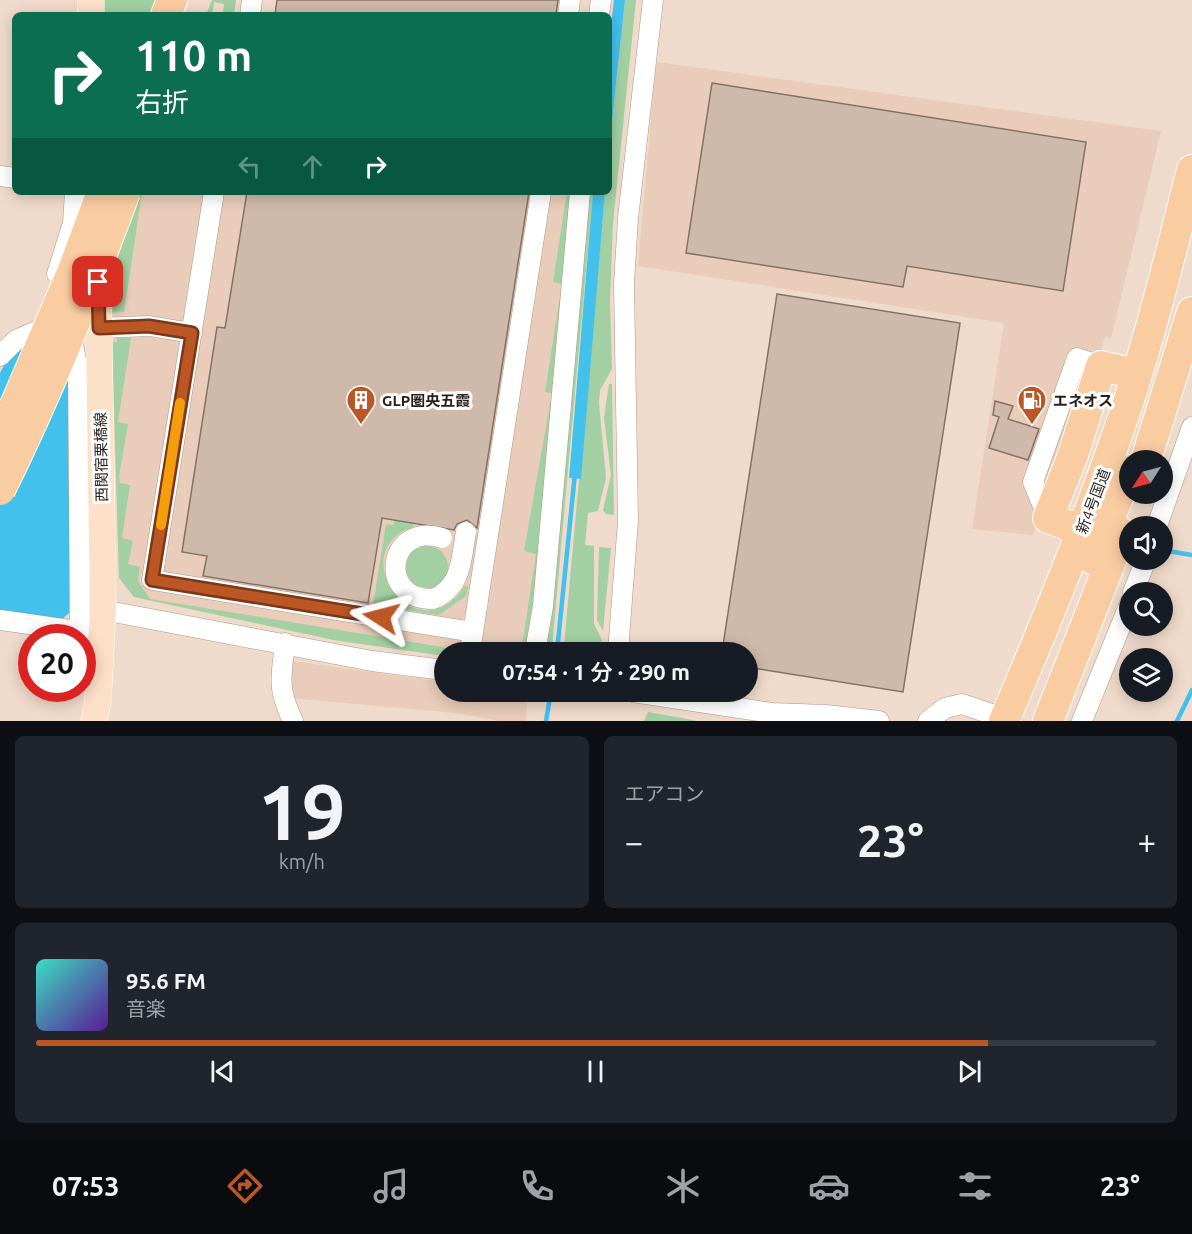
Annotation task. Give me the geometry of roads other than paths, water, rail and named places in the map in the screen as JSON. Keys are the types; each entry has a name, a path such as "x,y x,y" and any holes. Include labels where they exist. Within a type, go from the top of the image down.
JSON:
{"highway":[{"name":"新4号国道","path":"1007,720 1061,588 1136,374 1192,170"},
{"path":"0,440 72,273 101,195"},
{"path":"0,490 31,427 92,282 124,195"},
{"path":"1149,450 1192,312"},
{"path":"1082,530 1048,518 1073,455 1101,366 1136,374"},
{"path":"1139,450 1170,384"},
{"path":"1007,720 1025,706 1036,690 1119,496"},
{"path":"1048,721 1105,580 1132,504"}],"main road":[{"name":"西関宿栗橋線","path":"95,624 99,328 96,195"},
{"name":"西関宿栗橋線","path":"94,702 94,721"}],"street":[{"path":"619,642 628,521 624,284 628,218 653,0"},
{"path":"75,195 73,223 54,290 59,322 73,344 78,371 95,624"},
{"path":"214,195 152,580 473,632"},
{"path":"472,642 541,195"},
{"path":"537,642 543,606 580,195"},
{"path":"0,356 16,340 59,322"},
{"path":"99,328 149,326 192,333"},
{"path":"1161,516 1192,427"},
{"path":"466,532 459,573 452,587 432,599 410,595 402,588 395,572 395,563 401,548 414,538 422,536 442,538 468,556 482,576"},
{"path":"0,620 76,624"},
{"path":"96,625 285,643 372,661 434,669"},
{"path":"1083,721 1119,631"},
{"path":"285,643 280,685 293,721"},
{"path":"699,702 772,713 826,715 879,721"},
{"path":"928,721 945,708 962,704 1007,720"}],"water":[{"path":"614,0 625,0 612,122"},
{"path":"593,195 605,195 581,479 569,478"},
{"path":"51,331 70,376 69,613 62,619 0,610 0,373 15,351"}],"waterway":[{"path":"558,642 575,473"},
{"path":"1173,552 1192,555"},
{"path":"1177,721 1192,690"},
{"path":"546,721 549,702"}],"place":[{"name":"GLP圏央五霞","path":"361,426"},
{"name":"エネオス","path":"1032,426"}]}
